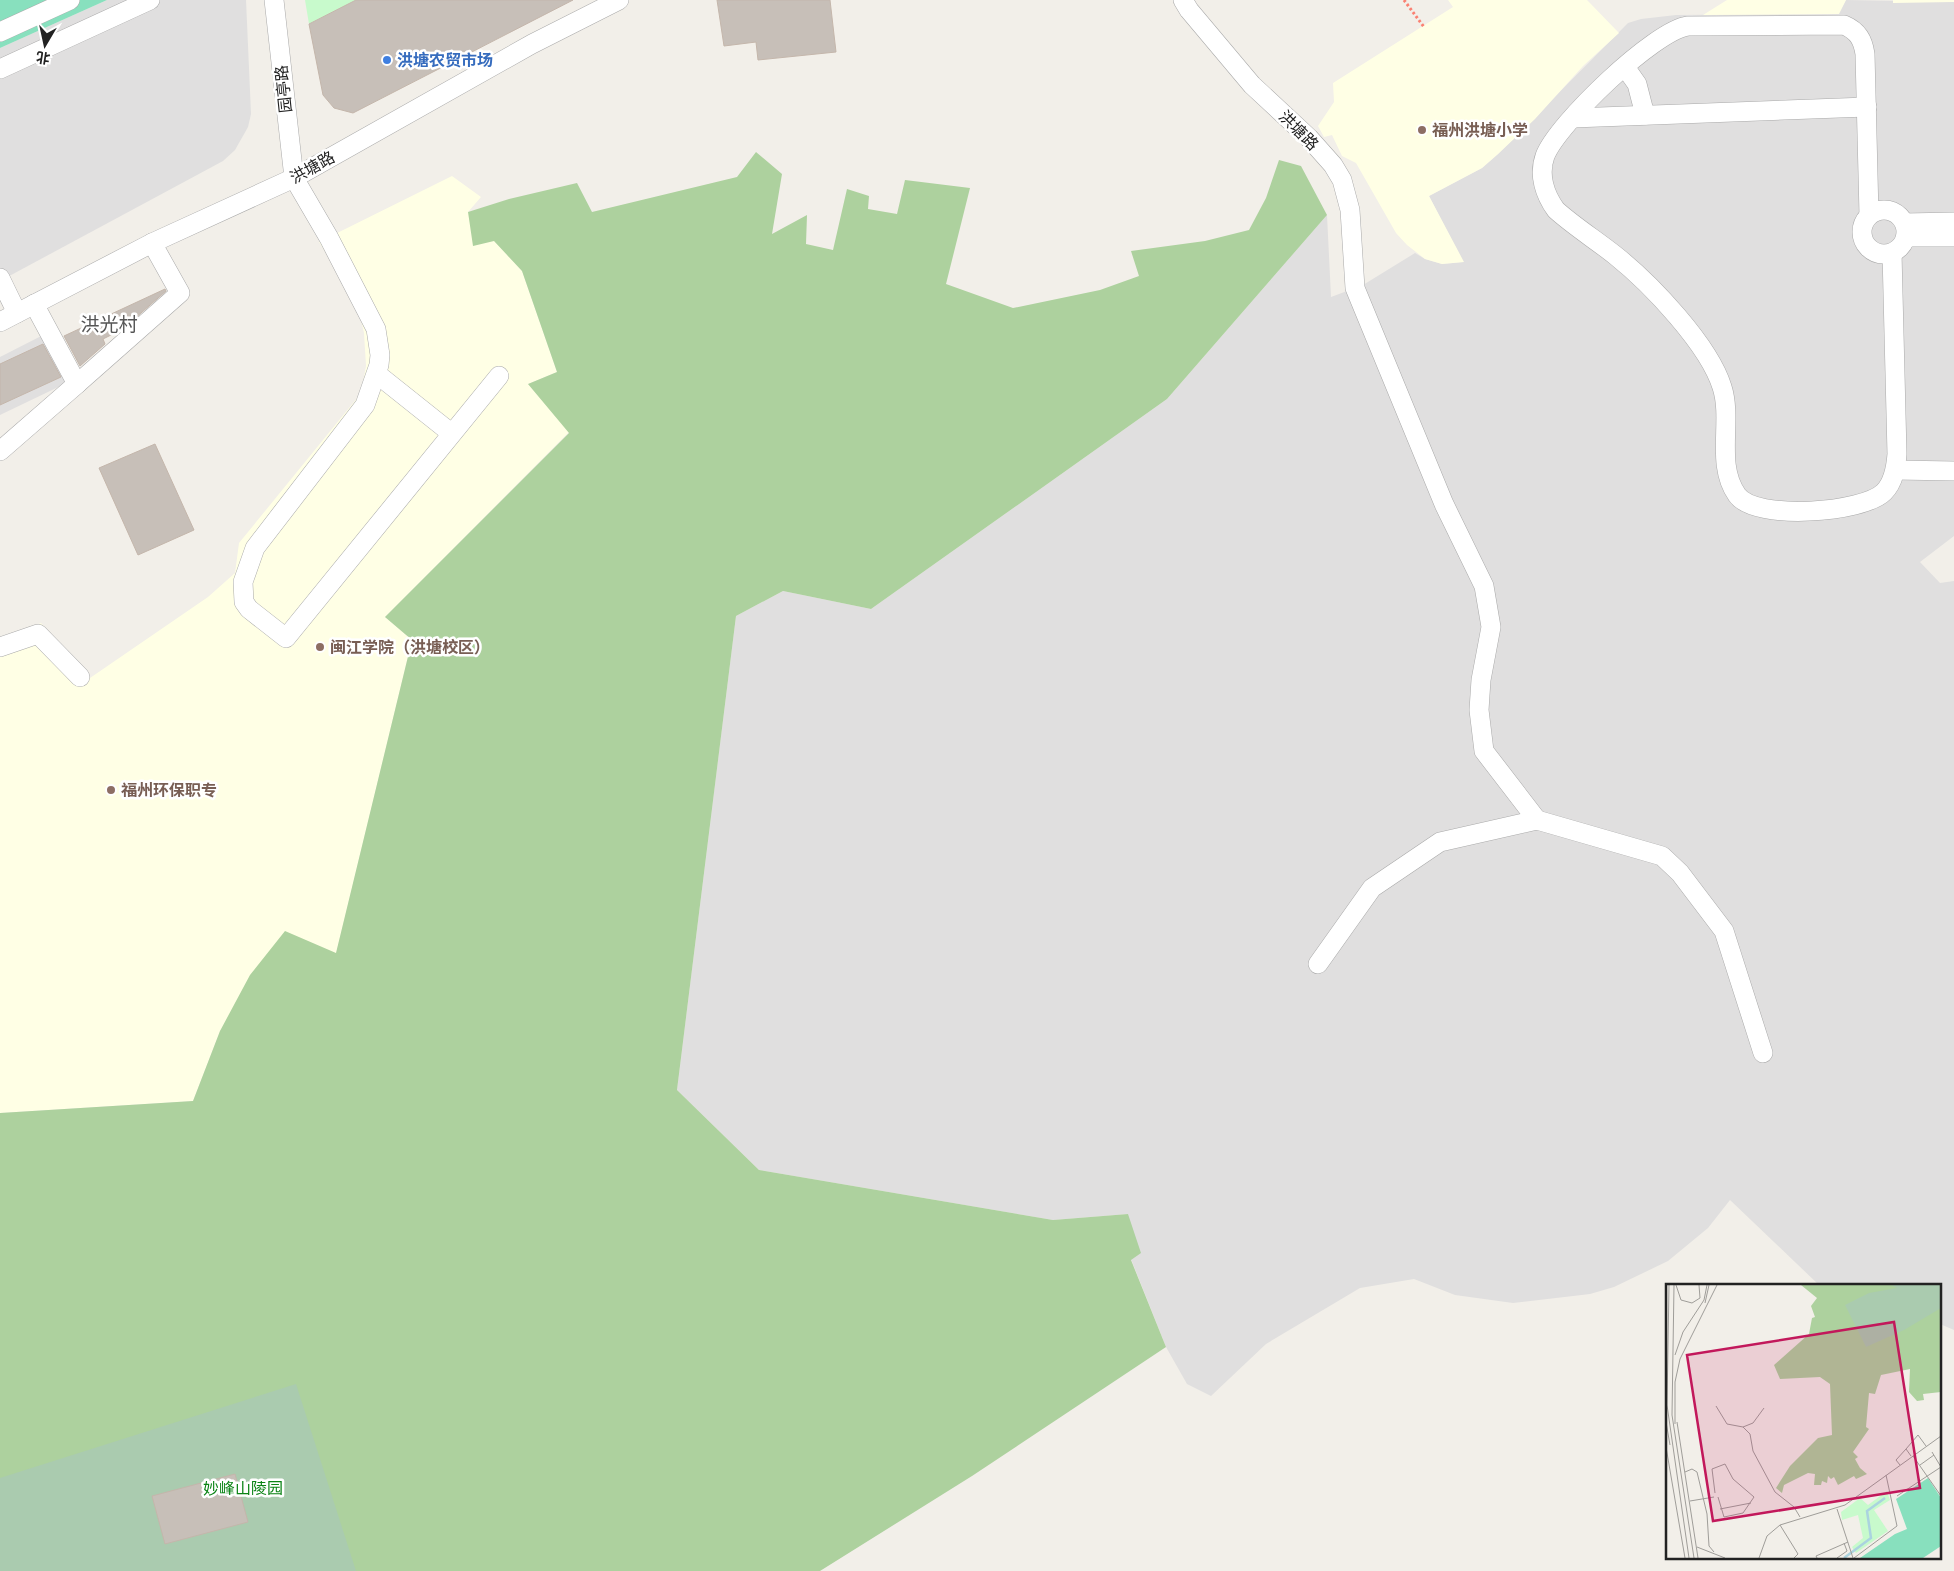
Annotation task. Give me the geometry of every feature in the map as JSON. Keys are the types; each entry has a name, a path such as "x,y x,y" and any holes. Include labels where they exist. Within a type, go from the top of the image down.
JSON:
{"street":[{"path":"0,32 70,0"},
{"path":"0,69 150,0"},
{"name":"园亭路","path":"274,0 294,178"},
{"name":"洪塘路","path":"0,322 152,243 294,178 524,49 619,0"},
{"name":"洪塘路","path":"1183,0 1189,10 1252,85 1309,138 1338,173 1349,198 1355,288 1444,504 1484,586 1491,627 1481,680 1480,710 1484,751 1537,820"},
{"path":"1869,215 1867,106 1863,42 1858,33 1844,25 1679,27 1658,39 1625,66 1573,118 1554,140 1545,156 1542,168 1547,198 1556,210 1634,273 1675,315 1706,355 1722,387 1726,403 1727,470 1737,495 1746,503 1775,510 1800,511 1858,505 1878,497 1886,491 1896,470 1898,454 1892,253"},
{"path":"1625,66 1637,84 1645,115"},
{"path":"1573,118 1867,106"},
{"path":"294,178 330,238 376,329 380,355 377,374 365,405 256,548 243,582 242,593 244,602 257,615 286,638 499,376"},
{"path":"1889,210 1902,217 1906,230 1898,250 1892,253 1877,253 1865,243 1862,228 1869,215 1875,211 1889,210"},
{"path":"1906,230 1954,222"},
{"path":"1906,230 1954,237"},
{"path":"0,451 180,293 152,243"},
{"path":"0,278 17,313"},
{"path":"34,304 77,384"},
{"path":"377,374 451,433"},
{"path":"1896,470 1954,471"},
{"path":"0,647 38,634 80,677"},
{"path":"1318,964 1372,888 1440,842 1537,820 1662,856 1680,873 1724,931 1763,1053"}],"path":[{"path":"1404,0 1424,28"}],"shaded area":[{"path":"107,0 246,0 251,114 248,127 235,150 223,161 0,281 0,48"},
{"name":"福州洪塘小学","path":"1448,0 1587,0 1619,33 1583,66 1535,119 1482,168 1429,196 1464,262 1442,264 1425,259 1407,245 1396,233 1356,163 1342,156 1332,135 1324,137 1318,126 1334,102 1333,83 1453,7"},
{"path":"1727,0 1846,0 1839,14 1703,15"},
{"path":"1846,0 1954,2 1954,536 1920,562 1940,583 1954,581 1954,1330 1942,1325 1942,1284 1818,1284 1730,1200 1708,1228 1668,1261 1614,1287 1590,1294 1513,1303 1455,1295 1414,1279 1360,1288 1266,1344 1211,1396 1187,1384 1166,1347 1131,1259 1128,1214 1053,1220 759,1170 677,1090 736,616 783,591 871,609 1167,399 1327,215 1331,297 1363,285 1415,253 1425,259 1442,264 1463,262 1429,196 1482,168 1628,23 1641,19 1676,15 1838,14"},
{"path":"1893,0 1954,0 1954,2 1893,3"},
{"name":"闽江学院（洪塘校区）","path":"452,176 481,197 468,212 522,271 557,372 528,384 569,432 385,617 412,640 336,954 220,1031 193,1101 0,1113 0,639 41,623 90,678 208,597 235,573 239,543 358,397 363,382 366,366 364,333 360,316 347,287 319,242"},
{"path":"51,331 75,379 0,415 0,357"}],"green space":[{"path":"0,0 107,0 0,48"},
{"path":"305,0 356,0 309,24"},
{"path":"756,152 782,174 772,234 807,215 806,244 833,250 847,189 869,196 868,209 897,214 905,180 970,188 946,284 1013,308 1100,290 1139,276 1131,251 1205,241 1249,230 1266,198 1279,160 1301,166 1327,215 1167,399 871,609 783,591 736,616 677,1090 759,1170 1053,1220 1128,1214 1141,1253 1131,1260 1166,1347 972,1476 820,1571 0,1571 0,1113 193,1101 220,1031 250,975 285,931 336,953 412,640 385,617 569,433 528,384 557,372 522,271 494,241 473,246 468,212 509,199 577,183 592,212 737,177"},
{"name":"妙峰山陵园","path":"296,1384 356,1571 0,1571 0,1478"}],"building":[{"name":"洪塘农贸市场","path":"356,0 573,0 353,113 334,108 323,95 309,24"},
{"path":"717,0 830,0 836,52 758,60 756,42 724,46"},
{"path":"165,289 166,291 133,320 111,330 113,334 103,339 105,344 80,366 64,336"},
{"path":"43,344 61,377 0,405 0,364"},
{"path":"155,444 194,530 138,555 99,468"},
{"path":"235,1474 248,1522 165,1544 152,1496"}],"place":[{"name":"洪塘农贸市场","path":"387,60"},
{"name":"福州洪塘小学","path":"1422,130"},
{"name":"闽江学院（洪塘校区）","path":"320,647"},
{"name":"福州环保职专","path":"111,790"}],"district":[{"name":"洪光村","path":"109,324"}]}
